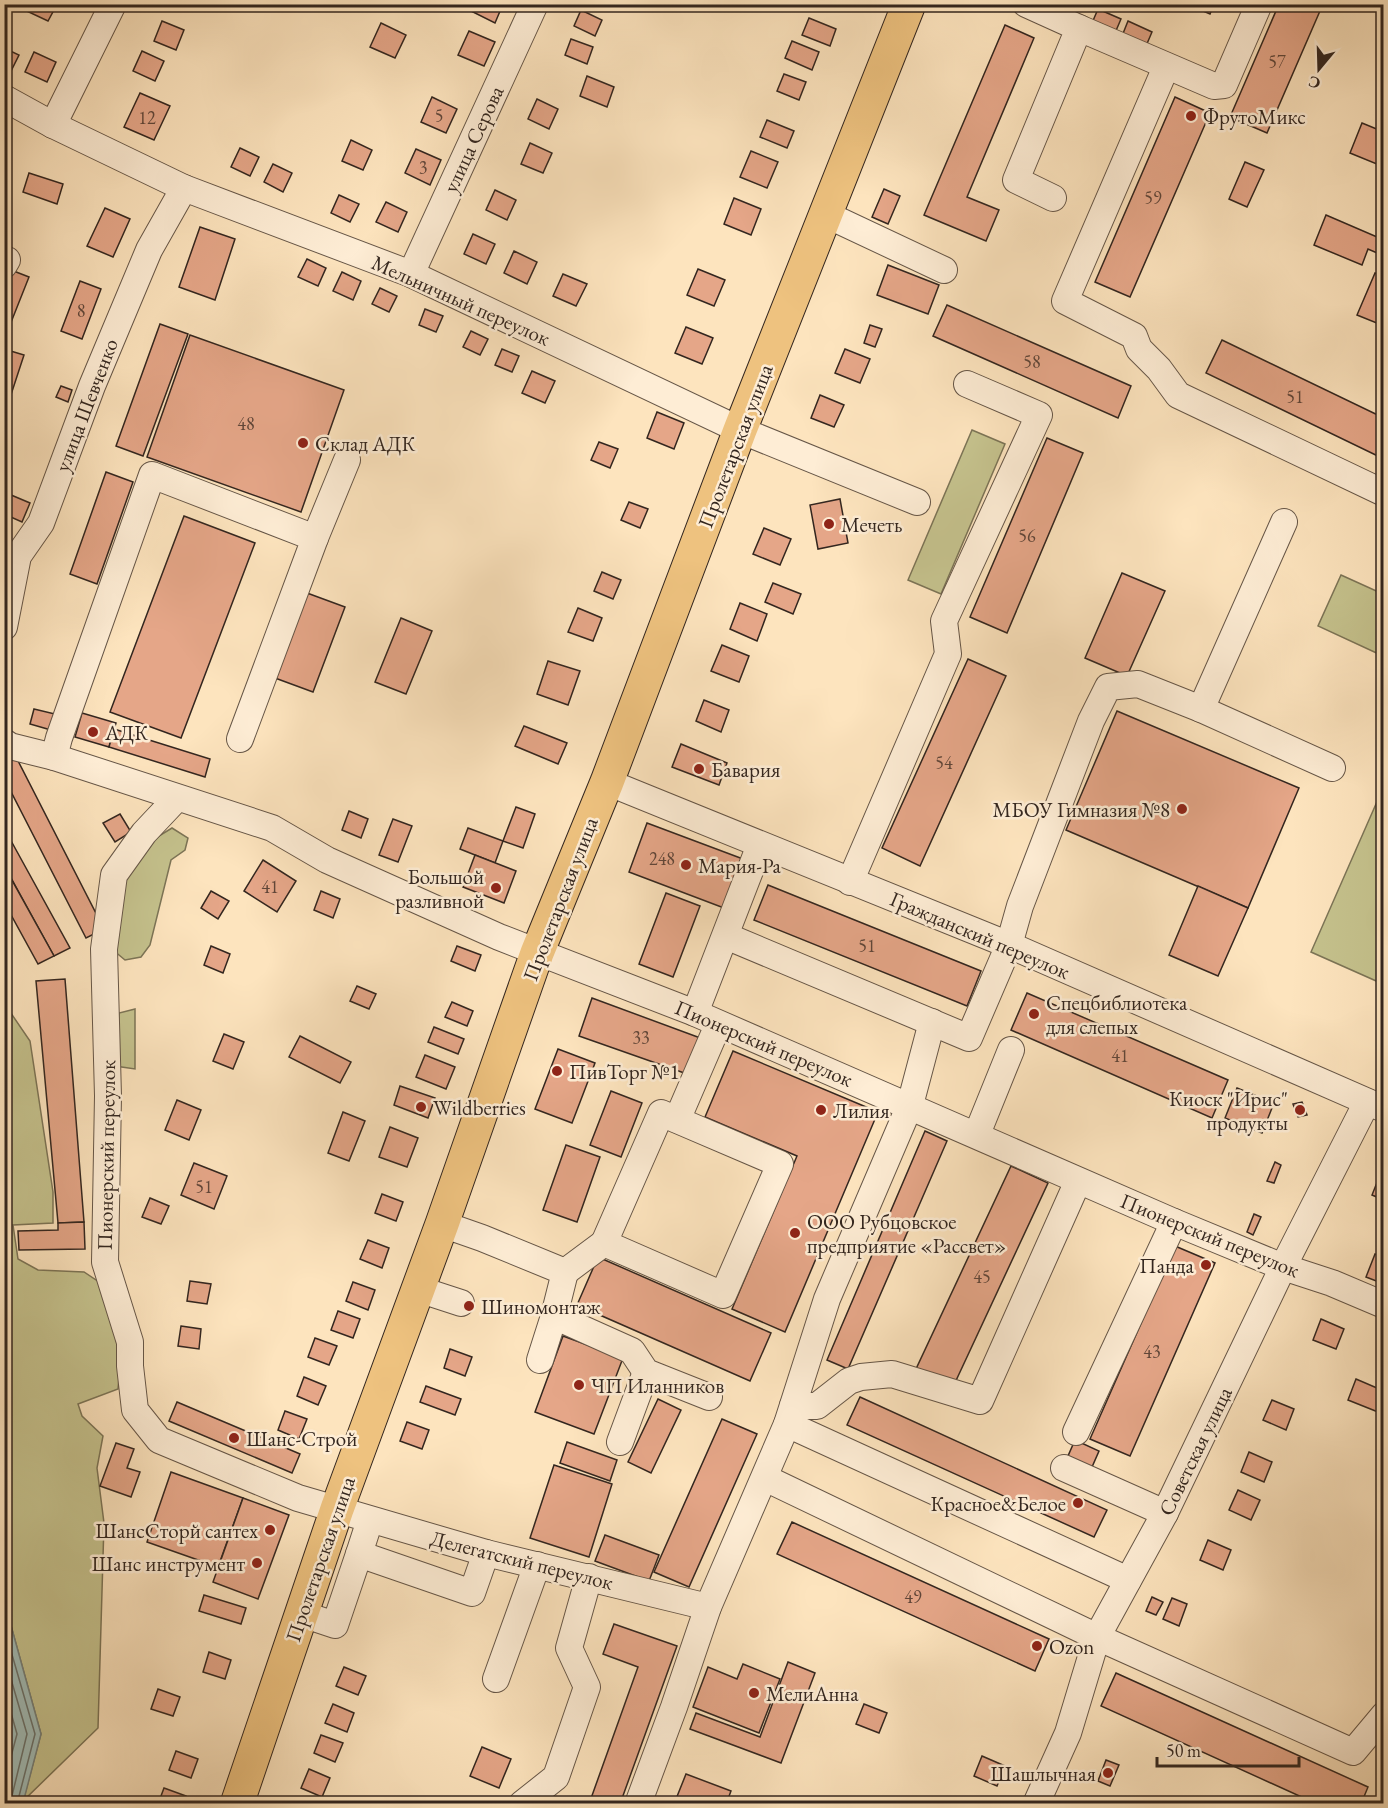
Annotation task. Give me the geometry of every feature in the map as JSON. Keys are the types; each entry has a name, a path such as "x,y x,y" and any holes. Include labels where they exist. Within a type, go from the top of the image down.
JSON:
{"main road":[{"name":"Пролетарская улица","path":"237,1803 337,1509 442,1224 537,953 607,782 741,430 909,4"}],"street":[{"path":"53,124 112,4"},
{"name":"улица Серова","path":"411,274 535,4"},
{"path":"1026,4 1072,18 1166,67 1214,86 1224,85 1259,4"},
{"path":"1053,198 1016,180 1072,18"},
{"path":"1166,67 1065,301 1134,336 1139,349 1159,369 1178,395 1383,494"},
{"name":"Мельничный переулок","path":"4,98 184,188 411,274 741,430 917,502"},
{"name":"улица Шевченко","path":"4,627 11,554 41,523 92,386 145,260 184,188"},
{"path":"825,214 944,270"},
{"path":"850,882 948,654 944,621 1039,415 967,384"},
{"path":"240,739 346,460"},
{"path":"54,757 152,475 315,538"},
{"path":"1201,709 1284,522"},
{"path":"726,936 969,1038 1009,945 1020,906 1091,721 1108,687 1138,684 1201,709 1332,768"},
{"name":"Пионерский переулок","path":"4,742 10,746 54,757 272,828 327,860 537,953 695,1013 718,1025 977,1134 1174,1222 1383,1305"},
{"name":"Гражданский переулок","path":"607,782 1009,945 1375,1106"},
{"name":"Пионерский переулок","path":"177,798 144,833 114,875 104,949 108,1096 105,1262 130,1342 135,1410 159,1440 298,1498 337,1509"},
{"path":"695,1013 759,845"},
{"path":"638,1803 675,1707 708,1607 790,1415 827,1299 910,1105 932,1022"},
{"path":"677,1120 718,1025"},
{"path":"977,1134 1011,1050"},
{"name":"Советская улица","path":"1036,1803 1068,1733 1097,1637 1165,1514 1283,1267 1375,1106"},
{"path":"540,1360 565,1272 604,1243 661,1113 780,1164 723,1295 604,1243"},
{"path":"790,1415 817,1406 849,1381 861,1377 892,1374 980,1401 1078,1181"},
{"path":"1076,1432 1174,1222"},
{"path":"442,1224 565,1272"},
{"path":"418,1289 461,1303"},
{"path":"554,1316 632,1351 646,1372 708,1397"},
{"path":"620,1442 646,1372"},
{"path":"790,1415 1128,1580"},
{"path":"1064,1468 1165,1514"},
{"path":"765,1478 1097,1637 1353,1752 1383,1715"},
{"name":"Делегатский переулок","path":"337,1509 486,1553 708,1607"},
{"path":"302,1614 335,1625 370,1520"},
{"path":"359,1554 472,1593 486,1553"},
{"path":"496,1679 537,1565"},
{"path":"522,1803 556,1777 587,1687 569,1648 590,1577"}],"shaded area":[{"path":"972,430 1005,444 941,594 908,580"},
{"path":"1341,575 1383,594 1383,656 1318,626"},
{"path":"1383,788 1383,984 1311,952"},
{"path":"172,828 188,838 185,850 171,860 150,945 141,957 125,960 113,950 124,882 154,839"},
{"path":"4,1003 30,1041 53,1192 53,1223 13,1225 18,1259 38,1270 84,1272 99,1282 122,1345 118,1389 78,1404 82,1416 103,1436 97,1468 104,1523 98,1728 23,1801 41,1734 5,1604"},
{"path":"135,1009 135,1069 115,1066 119,1013"}],"water":[{"path":"5,1604 41,1734 23,1803 5,1803"}],"building":[{"path":"16,4 48,4 55,8 48,21"},
{"path":"457,4 503,4 495,23"},
{"path":"1187,4 1214,4 1210,14"},
{"path":"1279,4 1323,4 1267,133 1230,117"},
{"path":"1098,9 1121,19 1115,33 1092,23"},
{"path":"581,10 602,20 595,36 574,26"},
{"path":"809,18 836,29 830,46 802,35"},
{"path":"162,21 184,30 176,50 154,41"},
{"path":"1128,21 1152,32 1146,46 1122,36"},
{"path":"381,23 406,35 395,58 370,47"},
{"path":"1005,25 1034,38 967,197 999,210 986,241 924,215"},
{"path":"469,31 495,42 484,66 458,55"},
{"path":"571,39 593,47 587,64 565,55"},
{"path":"792,41 819,52 812,70 785,58"},
{"path":"4,48 19,55 10,73 4,71"},
{"path":"142,51 164,61 155,81 133,71"},
{"path":"34,52 56,62 47,82 25,72"},
{"path":"784,74 806,82 799,100 777,91"},
{"path":"587,76 614,87 607,107 580,96"},
{"path":"140,93 170,106 154,140 124,127"},
{"path":"432,97 457,109 446,133 421,122"},
{"path":"1175,97 1210,113 1130,297 1095,282"},
{"path":"537,99 558,109 549,129 528,119"},
{"path":"767,120 794,131 787,148 760,137"},
{"path":"1362,123 1384,132 1384,167 1350,153"},
{"path":"351,140 372,150 363,170 342,161"},
{"path":"530,143 552,153 543,173 521,164"},
{"path":"240,148 259,157 250,176 231,167"},
{"path":"416,149 441,160 430,185 405,173"},
{"path":"751,151 778,162 767,188 740,177"},
{"path":"1245,162 1264,170 1247,207 1229,199"},
{"path":"273,164 292,173 283,192 264,182"},
{"path":"29,173 63,184 57,204 23,192"},
{"path":"884,189 900,196 888,224 872,217"},
{"path":"495,190 516,200 507,220 486,210"},
{"path":"339,195 359,204 350,222 331,213"},
{"path":"734,198 761,209 751,235 724,224"},
{"path":"386,202 407,212 398,232 376,222"},
{"path":"105,208 130,219 113,257 87,246"},
{"path":"1326,215 1377,237 1384,221 1384,256 1368,249 1362,265 1314,245"},
{"path":"200,227 235,239 215,300 179,287"},
{"path":"473,234 495,244 486,264 464,254"},
{"path":"514,251 537,262 527,284 504,273"},
{"path":"307,259 326,268 318,286 298,277"},
{"path":"888,265 939,285 928,314 877,295"},
{"path":"698,269 725,280 714,306 687,295"},
{"path":"11,270 29,277 4,340 4,287"},
{"path":"342,272 361,281 353,300 333,291"},
{"path":"1375,273 1384,277 1384,326 1357,315"},
{"path":"563,274 587,284 576,306 553,296"},
{"path":"80,281 101,289 82,339 61,331"},
{"path":"380,288 397,296 389,312 372,304"},
{"path":"947,305 1131,386 1118,418 933,336"},
{"path":"425,309 443,316 436,332 419,325"},
{"path":"160,324 188,334 143,456 116,446"},
{"path":"870,325 882,329 875,347 864,343"},
{"path":"686,327 713,338 702,364 675,353"},
{"path":"471,331 488,339 480,355 463,347"},
{"path":"190,335 344,390 301,512 147,457"},
{"path":"1222,340 1384,418 1384,459 1206,373"},
{"path":"4,349 24,355 4,416"},
{"path":"502,349 519,356 512,372 495,365"},
{"path":"845,349 870,359 860,383 835,373"},
{"path":"532,371 555,381 545,403 522,393"},
{"path":"61,386 72,390 68,402 56,397"},
{"path":"820,395 844,405 834,427 811,418"},
{"path":"657,412 684,423 674,449 647,438"},
{"path":"1047,438 1083,453 1007,633 970,617"},
{"path":"599,442 618,449 610,468 591,460"},
{"path":"106,472 133,482 97,584 70,574"},
{"path":"4,492 30,503 22,522 4,514"},
{"name":"Мечеть","path":"840,499 848,543 818,549 810,505"},
{"path":"629,502 648,509 640,528 621,520"},
{"path":"184,516 255,543 181,738 110,712"},
{"path":"764,528 791,539 780,565 753,554"},
{"path":"602,572 621,580 613,599 594,591"},
{"path":"1122,573 1165,591 1127,676 1085,658"},
{"path":"773,583 801,594 793,614 765,602"},
{"path":"307,593 345,607 313,692 275,678"},
{"path":"740,603 767,614 757,641 730,629"},
{"path":"578,608 602,618 593,641 568,632"},
{"path":"401,618 432,631 406,694 375,682"},
{"path":"722,645 749,656 739,682 711,671"},
{"path":"968,659 1006,676 920,866 882,848"},
{"path":"548,661 580,671 568,705 537,694"},
{"path":"704,700 729,710 721,732 696,721"},
{"path":"34,709 55,714 51,730 30,724"},
{"name":"МБОУ Гимназия №8","path":"1117,711 1299,788 1248,908 1066,830"},
{"path":"82,713 116,723 109,747 75,737"},
{"path":"524,726 567,743 558,764 515,746"},
{"path":"114,729 210,759 205,777 109,747"},
{"path":"681,744 727,763 719,785 672,767"},
{"path":"14,753 104,929 86,938 4,778 4,758"},
{"path":"516,807 535,814 523,848 503,841"},
{"path":"349,811 368,819 361,838 342,830"},
{"path":"120,814 131,832 115,842 103,823"},
{"path":"393,819 412,826 398,862 379,855"},
{"name":"Мария-Ра","path":"647,823 743,859 724,908 629,872"},
{"path":"4,828 70,948 54,956 4,865"},
{"path":"468,828 503,841 495,863 460,849"},
{"path":"475,855 516,871 504,903 463,887"},
{"path":"263,860 296,881 277,912 244,891"},
{"path":"4,866 54,956 38,964 4,902"},
{"path":"768,885 981,971 967,1006 754,920"},
{"path":"1198,886 1248,908 1218,976 1169,955"},
{"path":"211,891 229,901 218,919 201,908"},
{"path":"321,891 340,899 333,918 314,910"},
{"path":"666,893 700,906 673,977 639,964"},
{"path":"211,946 230,954 223,973 204,965"},
{"path":"457,946 481,955 475,971 451,961"},
{"path":"65,979 84,1222 58,1223 36,981"},
{"path":"357,986 376,994 369,1009 350,1001"},
{"path":"1027,993 1228,1080 1212,1118 1011,1030"},
{"path":"592,998 703,1039 690,1075 579,1036"},
{"path":"452,1002 473,1011 467,1026 445,1017"},
{"path":"434,1027 464,1039 458,1054 428,1042"},
{"path":"224,1034 244,1042 233,1069 213,1061"},
{"path":"300,1036 351,1062 340,1083 289,1057"},
{"path":"558,1049 595,1063 572,1123 535,1109"},
{"name":"ООО Рубцовское предприятие «Рассвет»","path":"733,1051 878,1112 785,1332 732,1309 797,1156 705,1117"},
{"path":"425,1055 455,1067 446,1089 416,1077"},
{"path":"400,1086 435,1098 428,1118 394,1105"},
{"path":"1237,1088 1274,1103 1262,1133 1225,1118"},
{"path":"611,1091 642,1103 621,1157 590,1145"},
{"path":"177,1100 201,1110 189,1140 165,1130"},
{"name":"Киоск \"Ирис\" продукты","path":"1302,1102 1307,1115 1298,1117 1293,1104"},
{"path":"343,1112 365,1121 349,1161 328,1153"},
{"path":"390,1127 418,1138 407,1167 379,1157"},
{"path":"925,1131 947,1141 848,1369 827,1360"},
{"path":"566,1145 600,1157 577,1222 543,1210"},
{"path":"1275,1162 1281,1165 1274,1183 1267,1181"},
{"path":"194,1163 227,1176 214,1209 181,1195"},
{"path":"1011,1166 1048,1183 953,1387 916,1369"},
{"path":"1380,1175 1384,1177 1384,1200 1372,1195"},
{"path":"382,1194 403,1202 396,1221 375,1213"},
{"path":"150,1198 169,1206 161,1224 142,1217"},
{"path":"1254,1214 1261,1217 1253,1235 1247,1232"},
{"path":"84,1222 85,1249 19,1250 18,1231 58,1230 58,1223"},
{"path":"368,1240 389,1248 382,1268 360,1259"},
{"path":"1175,1246 1215,1263 1130,1456 1090,1439"},
{"path":"1375,1254 1384,1258 1384,1284 1366,1277"},
{"path":"598,1257 771,1333 750,1381 577,1305"},
{"path":"190,1281 211,1284 207,1304 187,1301"},
{"path":"353,1282 375,1290 368,1310 346,1301"},
{"path":"338,1311 360,1319 353,1338 331,1330"},
{"path":"1321,1319 1344,1329 1336,1349 1313,1340"},
{"path":"181,1326 201,1329 199,1349 178,1346"},
{"name":"ЧП Иланников","path":"563,1336 623,1358 594,1434 535,1412"},
{"path":"315,1338 337,1346 329,1365 308,1357"},
{"path":"450,1349 472,1357 465,1376 444,1368"},
{"path":"304,1377 326,1386 318,1405 297,1396"},
{"path":"1356,1379 1384,1391 1384,1399 1378,1412 1348,1400"},
{"path":"426,1386 461,1399 455,1415 420,1402"},
{"path":"860,1397 1107,1510 1094,1537 847,1425"},
{"path":"658,1399 681,1410 651,1473 628,1462"},
{"path":"1272,1400 1294,1409 1286,1430 1263,1420"},
{"name":"Шанс-Строй","path":"177,1402 300,1454 292,1473 169,1421"},
{"path":"285,1411 307,1419 299,1439 278,1430"},
{"path":"722,1419 757,1434 689,1587 654,1572"},
{"path":"407,1422 429,1430 422,1449 400,1441"},
{"path":"1075,1440 1099,1451 1092,1467 1068,1456"},
{"path":"567,1442 617,1460 610,1481 560,1463"},
{"path":"116,1443 134,1449 127,1468 140,1472 131,1497 100,1486"},
{"path":"1249,1452 1272,1462 1264,1482 1241,1472"},
{"path":"554,1465 612,1484 589,1557 530,1538"},
{"path":"171,1472 243,1498 218,1567 147,1542"},
{"path":"1238,1490 1260,1500 1251,1520 1229,1510"},
{"path":"243,1498 289,1515 258,1599 213,1582"},
{"path":"792,1522 1049,1639 1035,1671 777,1554"},
{"path":"605,1535 659,1555 649,1581 595,1561"},
{"path":"1208,1540 1231,1550 1223,1570 1200,1560"},
{"path":"204,1595 246,1608 241,1624 199,1611"},
{"path":"1152,1597 1163,1602 1156,1615 1146,1611"},
{"path":"1172,1598 1187,1604 1179,1626 1163,1619"},
{"path":"614,1624 677,1646 620,1804 589,1804 638,1667 603,1654"},
{"path":"209,1652 231,1660 225,1679 203,1672"},
{"path":"788,1662 815,1673 781,1763 690,1729 696,1713 760,1737"},
{"path":"743,1664 780,1679 759,1733 693,1707 708,1667 737,1679"},
{"path":"344,1667 366,1676 358,1695 336,1686"},
{"path":"1116,1673 1368,1787 1361,1804 1317,1804 1101,1706"},
{"path":"158,1689 180,1697 173,1716 151,1709"},
{"path":"333,1704 354,1713 347,1732 325,1723"},
{"path":"864,1704 887,1713 879,1733 856,1724"},
{"path":"321,1735 343,1743 335,1762 314,1753"},
{"path":"482,1747 511,1759 499,1788 470,1776"},
{"path":"176,1751 198,1759 191,1778 169,1770"},
{"path":"982,1756 1005,1766 997,1786 974,1776"},
{"name":"Шашлычная","path":"1106,1760 1119,1765 1110,1786 1098,1781"},
{"path":"309,1769 330,1778 322,1797 301,1788"},
{"path":"686,1774 731,1791 726,1804 674,1804"},
{"path":"164,1788 186,1796 183,1804 158,1804"}],"place":[{"name":"ФрутоМикс","path":"1191,116"},
{"name":"Склад АДК","path":"303,443"},
{"name":"Мечеть","path":"829,524"},
{"name":"АДК","path":"93,732"},
{"name":"Бавария","path":"699,769"},
{"name":"МБОУ Гимназия №8","path":"1182,809"},
{"name":"Мария-Ра","path":"686,865"},
{"name":"Большой разливной","path":"496,888"},
{"name":"Спецбиблиотека для слепых","path":"1034,1014"},
{"name":"ПивТорг №1","path":"557,1071"},
{"name":"Wildberries","path":"421,1107"},
{"name":"Лилия","path":"821,1110"},
{"name":"Киоск \"Ирис\" продукты","path":"1300,1110"},
{"name":"ООО Рубцовское предприятие «Рассвет»","path":"795,1233"},
{"name":"Панда","path":"1206,1265"},
{"name":"Шиномонтаж","path":"469,1306"},
{"name":"ЧП Иланников","path":"579,1385"},
{"name":"Шанс-Строй","path":"234,1438"},
{"name":"Красное&Белое","path":"1078,1503"},
{"name":"ШансСторй сантех","path":"270,1530"},
{"name":"Шанс инструмент","path":"257,1563"},
{"name":"Ozon","path":"1037,1646"},
{"name":"МелиАнна","path":"754,1693"},
{"name":"Шашлычная","path":"1108,1773"}]}
